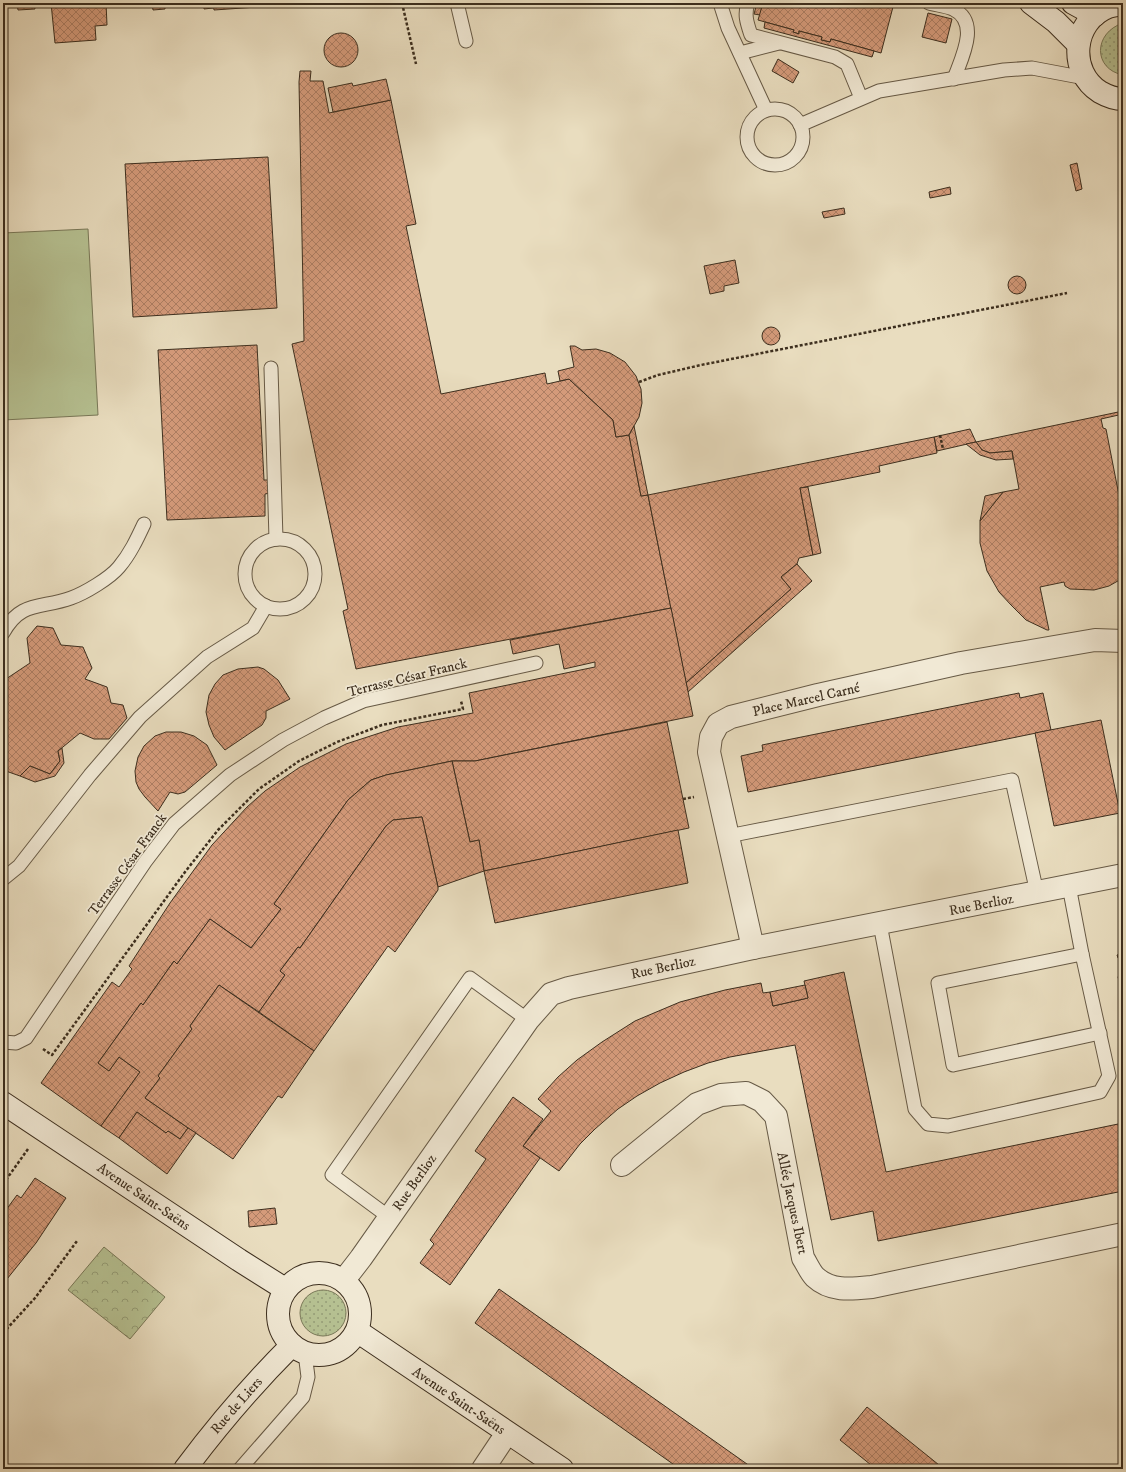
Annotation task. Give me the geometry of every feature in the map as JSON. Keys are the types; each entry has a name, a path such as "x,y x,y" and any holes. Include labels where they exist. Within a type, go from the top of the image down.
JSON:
{"street":[{"path":"1031,3 1056,22 1078,44"},
{"path":"1073,3 1095,15"},
{"path":"1123,4 1108,7 1095,15 1087,23 1081,33 1077,56 1085,78 1094,88 1105,95 1123,99"},
{"name":"Place Marcel Carné","path":"753,948 709,752 711,737 718,724 731,717 818,695 961,663 1095,640 1123,641"},
{"name":"Rue Berlioz","path":"344,1280 528,1020 551,994 569,988 753,948 1123,876"},
{"name":"Allée Jacques Ibert","path":"622,1165 697,1104 721,1095 746,1093 762,1100 776,1116 804,1258 815,1276 830,1286 848,1289 872,1287 1123,1234"},
{"name":"Avenue Saint-Saëns","path":"3,1103 285,1289"},
{"path":"318,1272 344,1280 354,1290 359,1303 360,1317 357,1331 348,1343 335,1352 320,1355 299,1349 282,1333 277,1319 278,1303 285,1289 294,1280 306,1274 318,1272"},
{"name":"Avenue Saint-Saëns","path":"357,1331 562,1469"},
{"name":"Rue de Liers","path":"185,1469 221,1422 266,1370 299,1349"},
{"path":"483,1469 508,1433"}],"lane":[{"path":"457,3 466,41"},
{"path":"720,3 728,28 766,110"},
{"path":"748,3 745,12 746,22 751,35 835,57 846,64 861,98"},
{"path":"929,3 954,10 962,16 967,25 968,38 954,79"},
{"path":"740,53 779,43"},
{"path":"800,125 879,91 1004,70 1032,68 1085,78"},
{"path":"766,110 782,110 796,118 800,125 803,139 801,148 796,156 789,162 780,165 763,163 755,158 750,152 746,137 748,128 752,120 758,114 766,110"},
{"path":"271,368 276,539"},
{"path":"3,633 10,621 26,609 70,598 93,588 119,568 133,547 144,524"},
{"path":"276,539 294,542 309,553 315,570 312,588 301,602 284,609 266,606 252,595 245,578 248,560 259,545 276,539"},
{"path":"3,879 19,866 90,775 140,717 207,657 253,628 266,606"},
{"name":"Terrasse César Franck","path":"26,1038 145,862 174,824 230,775 283,740 324,718 364,701 536,663"},
{"path":"728,836 1012,780 1037,892"},
{"path":"880,924 915,1109 928,1124 948,1126 1100,1092 1109,1076 1082,954 1069,886"},
{"path":"1082,954 938,983 954,1065 1100,1033"},
{"path":"389,1217 332,1175 470,978 528,1020"},
{"path":"3,1042 16,1043 26,1038"},
{"path":"240,1469 303,1397 308,1377 299,1349"}],"path":[{"path":"402,3 416,64"},
{"path":"639,382 658,375 701,365 1067,293"},
{"path":"940,435 943,449"},
{"path":"26,1038 52,1055 184,872 218,830 259,789 299,760 337,742 382,725 463,709 457,680"},
{"path":"683,799 697,796"},
{"path":"3,1184 42,1129"},
{"path":"3,1334 35,1298 77,1241"},
{"path":"3,1463 8,1469"}],"green space":[{"path":"1123,23 1123,75 1106,66 1102,59 1100,50 1106,34 1113,28"},
{"path":"88,229 98,415 3,420 3,233"},
{"path":"104,1247 165,1297 130,1339 68,1290"},
{"path":"323,1290 336,1294 342,1300 346,1313 342,1326 336,1332 323,1336 310,1332 304,1326 300,1313 304,1300 310,1294"}],"building":[{"path":"17,3 34,3 35,9 18,10"},
{"path":"51,3 106,3 107,25 95,26 96,40 55,43"},
{"path":"152,3 165,3 165,9 153,10"},
{"path":"204,3 213,3 213,8 204,9"},
{"path":"213,3 257,3 257,7 214,10"},
{"path":"506,3 517,3 517,4 506,5"},
{"path":"757,3 763,3 760,15 754,14"},
{"path":"763,3 894,3 881,53 831,39 830,42 821,40 822,37 799,31 799,34 793,32 794,30 758,20"},
{"path":"928,13 952,19 946,43 922,37"},
{"path":"765,22 794,30 793,32 799,34 799,31 822,37 821,40 830,42 831,39 874,51 872,57 764,28"},
{"path":"344,33 353,38 357,43 357,57 353,62 348,66 338,67 334,66 325,57 324,47 325,43 334,34"},
{"path":"778,59 799,72 793,83 772,71"},
{"path":"300,71 311,71 310,81 323,81 329,113 391,100 416,224 406,226 441,394 545,373 547,384 569,379 613,420 616,437 629,435 641,496 648,495 671,608 356,669 343,611 348,609 292,344 304,341"},
{"path":"386,79 391,100 333,112 328,88 352,83 353,86"},
{"path":"268,157 277,308 133,317 125,164"},
{"path":"1077,163 1082,189 1076,191 1070,165"},
{"path":"950,187 951,194 930,198 929,192"},
{"path":"844,208 845,214 824,218 822,212"},
{"path":"735,260 739,283 724,286 724,291 710,294 704,266"},
{"path":"1017,276 1023,279 1026,285 1023,291 1017,294 1011,291 1008,285 1011,279"},
{"path":"771,327 777,330 780,336 777,342 771,345 765,342 762,336 765,330"},
{"path":"257,345 264,480 269,480 270,493 265,494 265,516 167,520 158,350"},
{"path":"570,346 575,346 582,350 596,349 610,353 625,362 636,376 641,389 642,403 639,417 629,435 616,437 613,420 569,379 560,381 558,371 574,367"},
{"path":"1123,411 1123,414 1101,419 1103,428 1106,429 1123,516 1123,545 1118,546 1123,569 1123,578 1109,586 1094,590 1070,589 1065,586 1064,582 1040,587 1049,630 1047,630 1026,620 999,592 987,571 980,543 980,521 1003,492 1019,489 1012,451 990,453 982,450 976,442"},
{"path":"634,426 648,495 641,496 629,435"},
{"path":"970,429 976,442 937,451 934,437"},
{"path":"934,437 937,453 879,466 880,472 800,488 813,555 799,558 797,564 781,577 791,589 686,683 648,495"},
{"path":"976,442 982,450 990,453 1012,451 1013,459 996,460 980,455 966,444"},
{"path":"808,487 821,553 813,555 800,488"},
{"path":"1003,492 980,521 985,496"},
{"path":"797,564 812,581 688,692 686,683 791,589 781,577"},
{"path":"671,608 693,716 475,761 452,761 386,775 371,780 348,800 274,904 281,909 251,948 210,919 177,964 174,961 143,1005 141,1003 98,1063 109,1071 119,1057 140,1072 101,1126 41,1083 112,982 119,987 132,969 129,966 170,903 212,845 247,807 265,791 300,767 346,744 398,727 473,713 469,693 595,667 595,662 564,669 559,644 513,654 510,640"},
{"path":"37,626 53,628 61,645 83,647 92,668 85,679 107,687 111,703 123,705 127,718 109,739 94,739 80,733 58,751 60,761 50,774 30,766 20,776 3,770 3,681 30,663 27,638"},
{"path":"258,667 264,669 278,680 290,699 266,711 266,718 262,725 225,750 214,737 209,725 206,712 209,695 215,684 223,675 238,669"},
{"path":"1019,693 1020,698 1043,693 1051,730 748,792 741,756 763,751 762,745"},
{"path":"1101,720 1120,813 1054,826 1035,733"},
{"path":"667,722 689,828 484,871 479,840 470,842 452,761 475,761"},
{"path":"166,732 181,732 194,736 207,745 217,765 185,792 178,794 170,792 158,811 139,789 136,782 135,771 138,757 144,746 155,736"},
{"path":"62,748 64,763 55,776 35,782 20,776 30,766 50,774 60,761 58,751"},
{"path":"452,761 470,842 479,840 484,871 438,887 422,817 393,820 386,826 300,948 298,947 280,971 285,975 259,1012 219,985 190,1026 192,1029 158,1076 160,1078 145,1098 188,1128 180,1139 168,1131 166,1133 137,1112 119,1138 101,1126 140,1072 119,1057 109,1071 98,1063 141,1003 143,1005 174,961 177,964 210,919 251,948 281,909 274,904 348,800 371,780 386,775"},
{"path":"422,817 438,890 395,952 388,946 314,1051 259,1012 285,975 280,971 298,947 300,948 386,826 393,820"},
{"path":"678,830 688,883 495,923 484,871"},
{"path":"1123,948 1123,962 1122,958 1118,958 1117,955 1121,954"},
{"path":"1123,962 1123,967 1120,968 1119,963"},
{"path":"844,972 886,1172 1123,1123 1123,1191 878,1241 873,1211 831,1220 795,1045 730,1057 708,1063 660,1083 618,1109 595,1129 580,1144 559,1171 523,1146 551,1111 538,1099 558,1077 577,1060 635,1021 680,1002 725,990 761,983 763,993 770,992 773,1006 808,998 804,981"},
{"path":"1123,973 1123,986 1120,984 1118,977"},
{"path":"219,985 314,1051 282,1098 278,1096 233,1159 145,1098 160,1078 158,1076 192,1029 190,1026"},
{"path":"805,985 808,998 773,1006 770,992"},
{"path":"513,1097 543,1119 523,1146 540,1158 450,1285 420,1263 434,1244 430,1240 486,1159 475,1151"},
{"path":"137,1112 166,1133 168,1131 180,1139 188,1128 196,1133 167,1174 119,1138"},
{"path":"35,1178 66,1198 36,1243 3,1284 3,1214 17,1195 21,1198"},
{"path":"275,1208 277,1224 249,1227 248,1211"},
{"path":"499,1289 754,1469 680,1469 475,1323"},
{"path":"867,1407 944,1469 876,1469 840,1440"}]}
